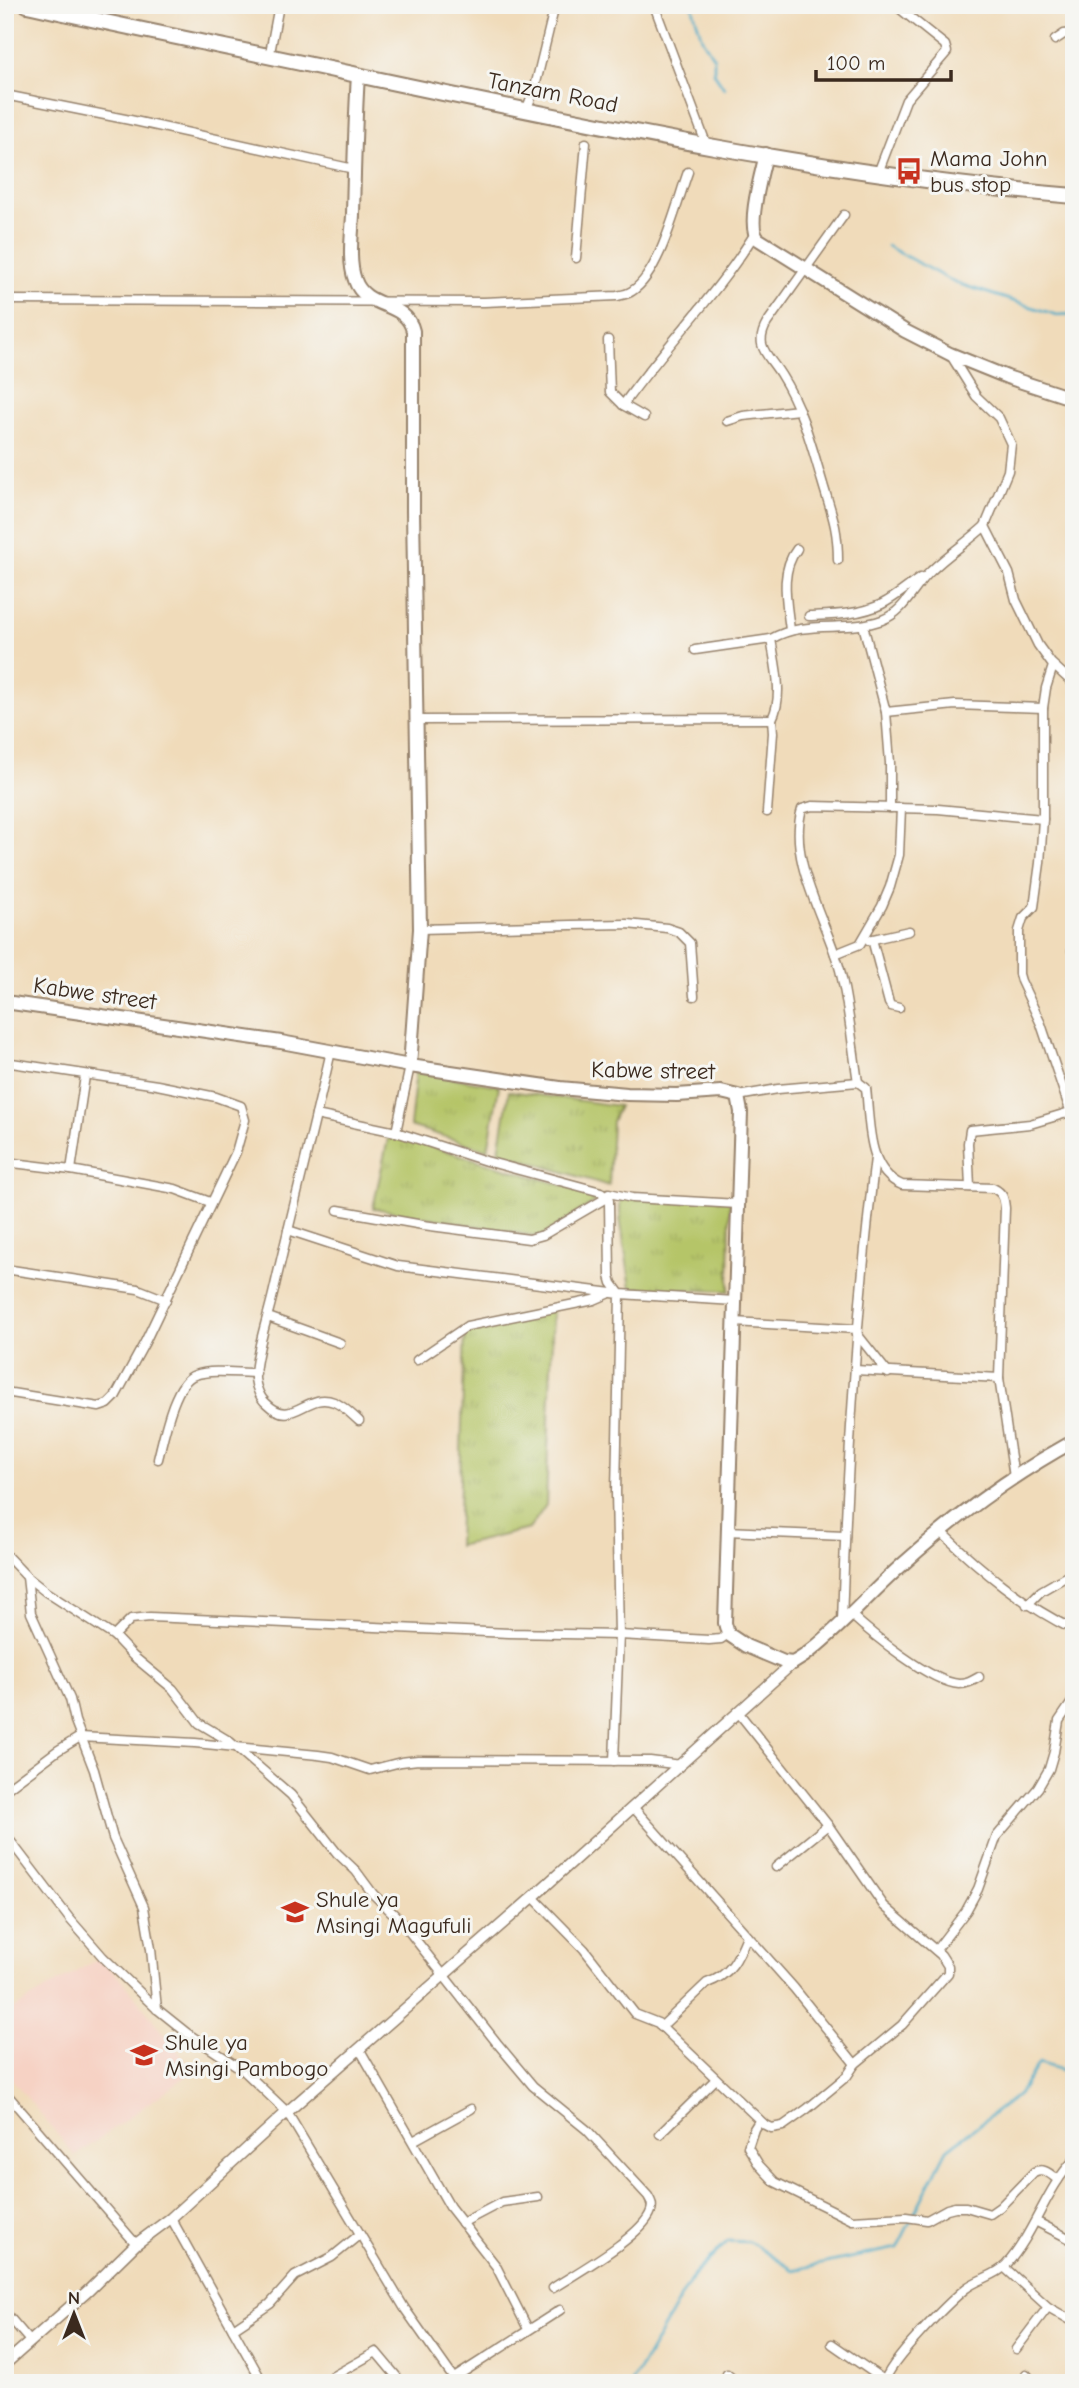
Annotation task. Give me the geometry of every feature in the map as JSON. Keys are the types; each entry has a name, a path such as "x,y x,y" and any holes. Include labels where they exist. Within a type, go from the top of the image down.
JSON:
{"highway":[{"name":"Tanzam Road","path":"27,5 269,58 707,146 839,169 1074,196"}],"main road":[{"path":"358,75 354,169 355,282 375,302 403,312 412,324 413,331 419,929 410,1066"},
{"path":"765,154 753,219 754,235 905,331 950,354 1007,377 1074,399"},
{"name":"Kabwe street","path":"5,1002 267,1040 410,1066 594,1091 677,1095 721,1092 738,1096 741,1112 724,1611 728,1634"},
{"path":"728,1634 746,1646 784,1662 793,1663 817,1646 902,1564 941,1532 1014,1477 1074,1441"}],"street":[{"path":"269,58 279,5"},
{"path":"526,111 535,87 555,5"},
{"path":"654,5 707,146"},
{"path":"877,173 906,100 947,52 945,45 895,5"},
{"path":"1055,40 1064,34 1074,33"},
{"path":"5,95 354,169"},
{"path":"576,258 586,143"},
{"path":"5,300 484,302 617,296 630,293 656,260 688,172"},
{"path":"838,560 836,524 799,410 782,375 762,349 761,337 767,323 844,215"},
{"path":"623,405 655,362 716,291 754,235"},
{"path":"608,340 610,392 623,405 644,417"},
{"path":"809,616 849,613 881,605 928,573 985,526 1008,471 1011,444 999,418 972,391 950,354"},
{"path":"727,421 743,416 799,410"},
{"path":"985,526 1009,573 1016,600 1028,625 1053,666 1074,684"},
{"path":"790,630 786,568 797,549"},
{"path":"695,650 771,639 790,630 863,625 883,619 906,603 928,573"},
{"path":"863,625 886,712 890,807"},
{"path":"767,812 772,719 777,707 771,639"},
{"path":"1053,666 1043,708 1043,819 1034,907 1023,918 1019,931 1020,974 1025,992 1041,1024 1074,1122"},
{"path":"886,712 955,705 1043,708"},
{"path":"417,720 772,719"},
{"path":"858,1082 844,990 835,954 805,872 800,832 802,810 812,806 890,807 1043,819"},
{"path":"860,944 890,887 899,855 901,808"},
{"path":"419,929 594,925 667,928 679,932 690,943 694,996"},
{"path":"835,954 872,939 909,931"},
{"path":"872,939 889,1003 899,1008"},
{"path":"331,1051 268,1317 256,1385 262,1400 275,1410 287,1414 314,1401 333,1401 359,1421"},
{"path":"5,1062 193,1092 241,1106 244,1120 240,1140 166,1300 115,1397 108,1404 88,1406 5,1392"},
{"path":"396,1132 410,1066"},
{"path":"71,1170 85,1076"},
{"path":"738,1096 778,1089 858,1082 866,1088 875,1158 857,1331 845,1536 846,1618 936,1676 962,1684 979,1677"},
{"path":"970,1187 970,1130 1030,1124 1070,1111"},
{"path":"316,1115 396,1132 486,1161 609,1195 738,1204"},
{"path":"875,1158 888,1178 902,1185 993,1188 1004,1198 999,1378 1014,1477"},
{"path":"5,1162 71,1170 175,1189 210,1202"},
{"path":"338,1210 528,1239 543,1235 609,1195"},
{"path":"609,1195 610,1276 620,1294 616,1492 619,1634 614,1761"},
{"path":"288,1230 398,1266 543,1283 608,1294 734,1301"},
{"path":"5,1269 138,1289 166,1300"},
{"path":"417,1360 467,1326 594,1300 608,1294"},
{"path":"268,1317 340,1343"},
{"path":"734,1322 857,1331 888,1373"},
{"path":"855,1370 999,1378"},
{"path":"158,1459 169,1418 188,1378 208,1373 256,1373"},
{"path":"727,1531 845,1536"},
{"path":"941,1532 995,1581 1027,1605 1074,1630"},
{"path":"5,1554 27,1577 68,1608 114,1636 133,1656 173,1689 199,1723 238,1749 291,1795 337,1853 400,1920 533,2086 587,2130 652,2203 652,2210 638,2229 553,2288"},
{"path":"1027,1605 1041,1591 1074,1572"},
{"path":"27,1577 31,1613 70,1699 113,1838 144,1907 152,1949 157,2009"},
{"path":"114,1636 131,1619 150,1617 509,1633 619,1634 709,1640 721,1639 728,1634"},
{"path":"5,2364 89,2290 136,2244 171,2218 793,1663"},
{"path":"936,1950 966,1911 978,1889 997,1836 1038,1788 1049,1769 1059,1721 1074,1699"},
{"path":"533,1897 584,1949 635,2014 654,2020 661,2026 759,2121 771,2128 783,2126 835,2087 855,2064 902,2025 945,1978 948,1966 936,1950 884,1906 828,1825 737,1712"},
{"path":"5,1790 80,1737 195,1743 332,1758 370,1770 418,1760 614,1761 666,1762 681,1765"},
{"path":"633,1807 794,1988 855,2064"},
{"path":"776,1867 828,1825"},
{"path":"5,1835 68,1918 103,1957 157,2009 187,2033 243,2070 287,2112 405,2309 456,2381 528,2329 560,2310"},
{"path":"661,2026 707,1983 717,1980 727,1972 738,1958 747,1936"},
{"path":"360,2050 450,2207 496,2266 528,2329"},
{"path":"660,2134 716,2079"},
{"path":"5,2092 136,2244"},
{"path":"413,2141 471,2109"},
{"path":"759,2121 748,2147 767,2174 785,2189 852,2220 906,2217 927,2220 955,2207 966,2207 990,2214 1039,2169 1058,2180"},
{"path":"832,2344 884,2381 915,2341 956,2297 1004,2267 1037,2222 1058,2180 1074,2160"},
{"path":"462,2223 502,2202 538,2197"},
{"path":"171,2218 263,2383"},
{"path":"1037,2222 1074,2241"},
{"path":"233,2329 270,2304 295,2276 332,2257 359,2235"},
{"path":"1004,2267 1048,2307 1074,2322"},
{"path":"1016,2349 1048,2307"},
{"path":"5,2312 30,2341"},
{"path":"321,2383 376,2352 402,2383"},
{"path":"727,2374 737,2383"},
{"path":"1026,2374 1034,2383"}],"shaded area":[{"path":"99,1958 123,1981 194,2071 75,2156 5,2071 5,2014"}],"green space":[{"path":"416,1071 499,1086 488,1150 410,1126"},
{"path":"509,1091 619,1106 612,1121 609,1186 499,1152"},
{"path":"389,1134 602,1197 540,1237 373,1208"},
{"path":"620,1196 730,1198 729,1291 631,1288 620,1218"},
{"path":"553,1308 546,1505 529,1529 458,1546 465,1330"}],"waterway":[{"path":"692,5 702,39 714,58 714,73 724,88"},
{"path":"887,246 953,282 1057,315 1074,314"},
{"path":"632,2383 693,2276 728,2241 750,2242 793,2270 897,2248 947,2149 1019,2094 1039,2063 1074,2074"}],"place":[{"name":"Mama John bus stop","path":"909,171"},
{"name":"Shule ya Msingi Magufuli","path":"295,1912"},
{"name":"Shule ya Msingi Pambogo","path":"144,2055"}]}
